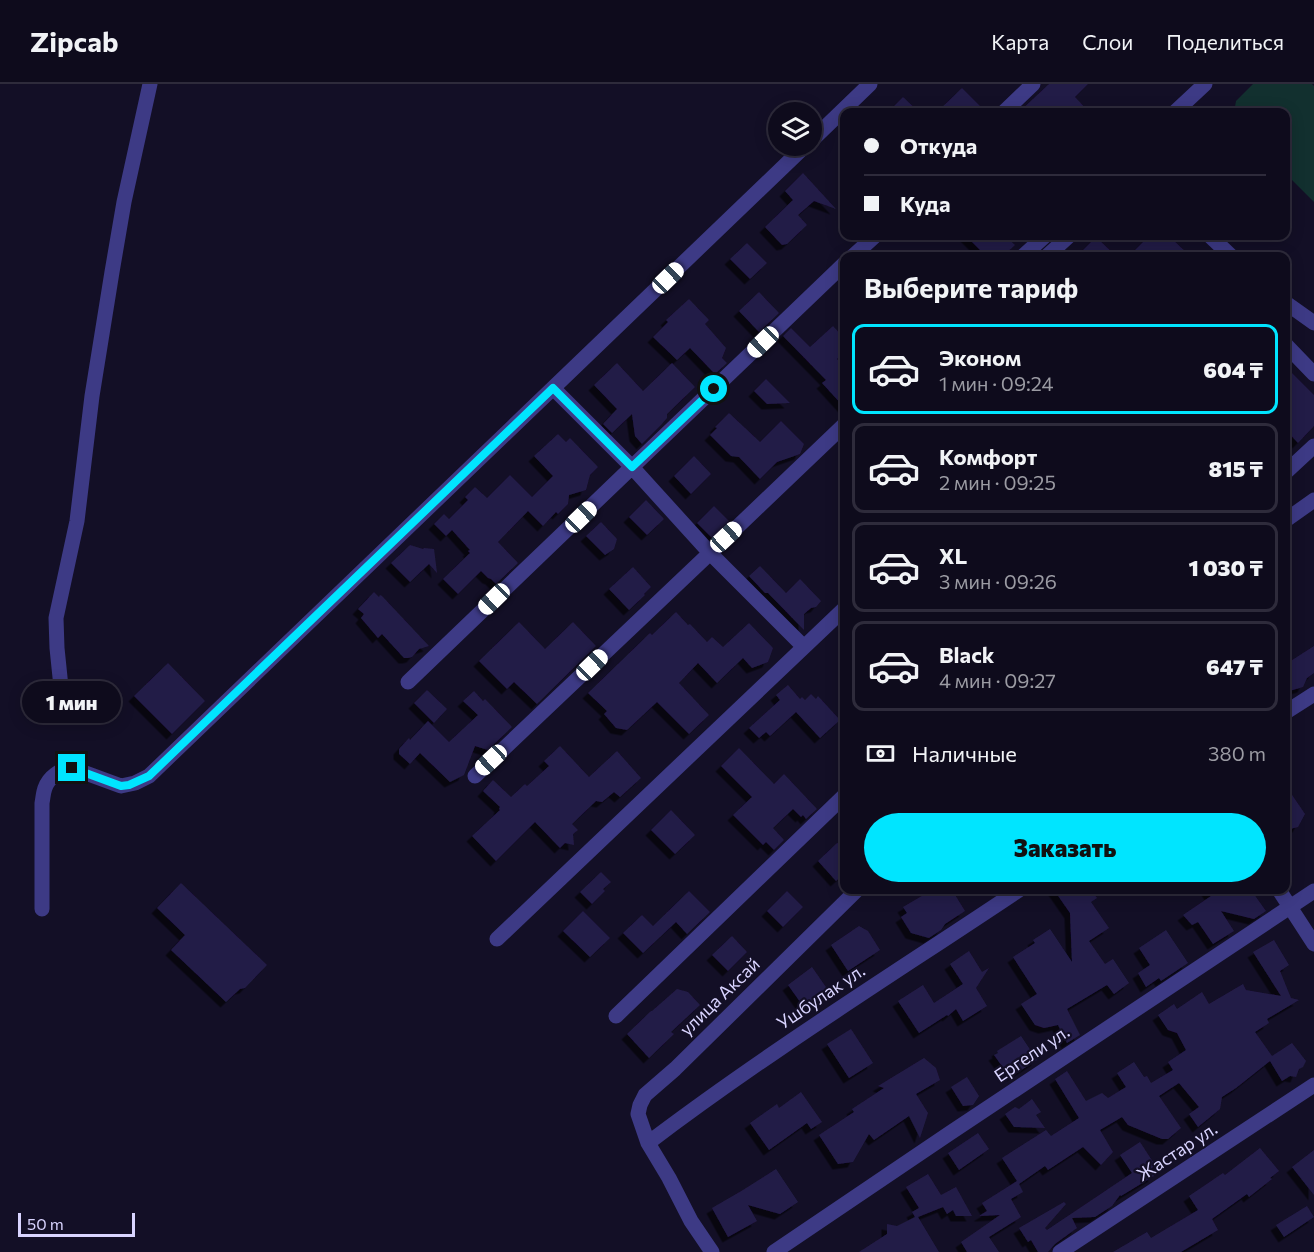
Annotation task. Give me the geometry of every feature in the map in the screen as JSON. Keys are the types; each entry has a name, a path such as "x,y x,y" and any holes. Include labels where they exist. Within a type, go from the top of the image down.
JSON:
{"street":[{"path":"66,698 61,687 56,618 76,521 92,396 124,202 150,84"},
{"path":"845,108 870,84"},
{"path":"1008,108 1033,84"},
{"path":"1178,108 1204,84"},
{"path":"822,130 840,113"},
{"path":"42,909 42,803 45,788 50,780 57,773 72,768 121,786 149,776 795,156"},
{"path":"857,252 871,240"},
{"path":"1027,252 1041,240"},
{"path":"1051,252 1065,240"},
{"path":"1213,240 1226,252"},
{"path":"408,682 840,268"},
{"path":"1290,306 1313,321"},
{"path":"1290,349 1314,374"},
{"path":"553,388 632,467 710,553 804,647"},
{"path":"474,776 840,429"},
{"path":"1290,468 1314,447"},
{"path":"1290,517 1314,500"},
{"path":"497,939 840,613"},
{"path":"1290,709 1314,694"},
{"path":"616,1016 840,800"},
{"name":"Ергели ул.","path":"774,1252 1314,891"},
{"name":"улица Аксай","path":"712,1252 691,1221 648,1143 638,1114 640,1104 645,1095 683,1061 853,894"},
{"name":"Ушбулак ул.","path":"648,1143 787,1043 1013,894"},
{"path":"1281,894 1314,945"},
{"name":"Жастар ул.","path":"1060,1252 1314,1085"}],"green space":[{"path":"1253,84 1312,84 1314,86 1314,202 1290,178 1290,108 1235,108 1236,101"}],"building":[{"path":"1049,84 1088,84 1075,97 1085,108 1023,108"},
{"path":"962,88 982,108 941,108"},
{"path":"903,97 915,108 892,108"},
{"path":"803,173 836,209 814,201 798,215 807,225 787,244 782,245 765,227 793,200 785,191"},
{"path":"970,240 1009,240 1015,245 1007,252 982,252"},
{"path":"1093,240 1099,240 1112,252 1081,252"},
{"path":"1145,240 1173,240 1186,252 1133,252"},
{"path":"747,243 767,263 750,279 730,259"},
{"path":"759,292 779,313 759,332 739,311"},
{"path":"689,299 709,320 705,324 726,348 722,358 727,363 715,374 690,348 677,360 653,337 668,322 666,320"},
{"path":"833,326 840,334 840,356 837,359 840,362 840,403 822,383 826,380 783,336 791,328 810,347"},
{"path":"617,363 643,391 672,363 695,387 667,414 667,418 642,444 635,436 632,414 612,433 603,424 617,409 594,385"},
{"path":"1290,371 1314,395 1314,426 1298,443 1290,434"},
{"path":"766,379 790,403 767,404 754,391"},
{"path":"729,413 760,442 781,421 804,444 800,454 777,462 760,479 739,457 731,456 710,435"},
{"path":"558,434 566,442 570,438 598,467 590,475 586,490 569,495 568,504 558,514 556,512 543,526 528,511 498,542 518,563 496,584 481,571 458,594 443,579 470,553 468,551 470,550 452,530 446,536 434,524 444,514 449,519 468,500 465,497 475,487 487,498 510,475 532,497 553,476 534,456"},
{"path":"694,456 711,474 691,494 674,476"},
{"path":"646,500 664,519 647,535 629,517"},
{"path":"714,506 729,521 712,538 697,523"},
{"path":"601,522 617,539 614,549 605,555 586,536"},
{"path":"410,545 423,549 434,549 437,573 429,564 410,582 391,563"},
{"path":"760,566 786,593 800,579 821,601 804,614 804,630 749,576"},
{"path":"633,567 651,587 629,610 609,589"},
{"path":"374,592 379,597 382,596 429,646 419,649 412,657 404,658 382,634 378,638 361,618 364,614 358,609"},
{"path":"676,612 707,642 712,637 723,647 749,623 773,648 768,662 752,668 743,658 717,683 698,663 679,683 709,715 689,734 657,702 627,730 616,728 604,714 607,711 588,693 650,633 652,635"},
{"path":"519,622 545,649 573,622 596,646 537,704 514,682 507,689 479,661"},
{"path":"1314,646 1314,673 1307,678 1303,687 1290,691 1290,661"},
{"path":"168,663 205,701 172,734 134,696"},
{"path":"788,685 800,699 802,697 805,700 811,694 816,699 818,696 840,720 820,738 796,712 770,736 766,732 759,738 749,728 780,700 776,695"},
{"path":"427,690 447,709 434,723 414,703"},
{"path":"474,691 512,727 488,750 475,746 464,775 450,782 420,753 410,764 399,754 399,749 428,721 449,742 478,715 463,701"},
{"path":"560,746 589,777 617,751 641,778 620,797 614,792 602,802 596,801 572,824 578,830 573,834 574,845 565,843 560,848 535,822 496,861 472,836 500,810 500,807 483,791 493,780 511,797 549,766 544,761"},
{"path":"739,748 774,784 784,774 817,809 806,819 793,809 773,828 784,840 774,850 766,842 763,845 733,815 752,797 721,766"},
{"path":"1290,792 1305,814 1298,827 1290,829"},
{"path":"671,810 695,835 675,854 651,830"},
{"path":"837,843 840,844 840,878 836,881 818,861"},
{"path":"601,872 611,882 592,904 580,892"},
{"path":"181,883 267,965 245,988 240,989 226,1002 171,950 185,935 157,908"},
{"path":"689,891 710,912 687,934 676,922 643,953 623,933 642,915 653,926"},
{"path":"787,891 803,907 783,927 767,911"},
{"path":"925,894 954,894 965,911 929,938 911,933 901,917 907,913 903,907"},
{"path":"1057,894 1094,894 1097,898 1091,902 1109,928 1089,941 1105,964 1113,959 1129,983 1114,994 1107,985 1067,1009 1080,1035 1067,1043 1058,1025 1044,1028 1035,1025 1021,1004 1037,994 1013,957 1035,943 1033,940 1050,929 1072,962 1070,913"},
{"path":"1210,894 1254,894 1266,911 1254,919 1221,911 1234,931 1213,944 1198,922 1192,925 1183,915 1211,896"},
{"path":"583,911 610,938 590,957 563,931"},
{"path":"859,926 868,931 880,950 848,971 831,945"},
{"path":"1166,930 1188,963 1161,981 1159,978 1146,987 1138,973 1150,965 1139,948"},
{"path":"732,936 747,952 728,971 712,955"},
{"path":"1274,940 1289,965 1280,971 1291,998 1299,1000 1267,1019 1269,1023 1255,1032 1272,1056 1292,1043 1306,1061 1296,1077 1290,1076 1282,1081 1270,1061 1222,1097 1220,1109 1198,1127 1189,1114 1199,1107 1179,1083 1159,1096 1181,1128 1168,1139 1162,1139 1128,1125 1122,1117 1100,1130 1113,1152 1101,1165 1083,1147 1048,1170 1045,1166 1019,1184 1023,1192 1011,1199 1021,1217 989,1237 999,1252 967,1252 961,1242 1000,1215 979,1216 987,1211 982,1203 1017,1181 1002,1158 1046,1130 1051,1136 1079,1118 1055,1079 1067,1071 1086,1101 1102,1093 1108,1098 1126,1087 1117,1073 1134,1062 1151,1083 1173,1070 1168,1062 1186,1050 1177,1033 1168,1030 1158,1015 1174,1004 1177,1009 1202,992 1209,1004 1243,984 1246,990 1281,996 1253,952"},
{"path":"969,951 982,972 989,968 976,988 987,1006 963,1021 956,1009 919,1033 898,1001 923,985 934,1003 963,984 950,964"},
{"path":"812,967 828,990 810,1005 803,1006 788,985"},
{"path":"677,989 688,992 700,1005 671,1032 674,1034 649,1058 627,1034"},
{"path":"851,1029 873,1063 849,1078 827,1044"},
{"path":"1021,1036 1037,1060 1012,1076 994,1055"},
{"path":"924,1058 936,1068 940,1080 916,1094 928,1113 920,1138 909,1116 874,1140 869,1134 853,1162 838,1164 819,1135 854,1112 852,1109 884,1088 878,1086"},
{"path":"967,1077 979,1096 973,1105 963,1106 951,1087"},
{"path":"801,1092 822,1122 811,1129 807,1123 769,1150 750,1123 777,1104 779,1108"},
{"path":"1032,1099 1041,1112 1036,1115 1045,1128 1014,1127 1005,1114 1015,1107 1019,1109"},
{"path":"978,1133 989,1149 959,1170 948,1153"},
{"path":"1140,1142 1155,1165 1150,1170 1154,1176 1120,1195 1112,1206 1095,1217 1072,1218 1077,1228 1048,1252 1038,1252 1031,1240 1028,1242 1019,1228 1064,1202 1066,1204 1045,1228 1047,1230 1132,1173 1120,1155"},
{"path":"1260,1148 1279,1171 1249,1197 1247,1194 1212,1219 1218,1230 1181,1252 1113,1252 1147,1232 1151,1238 1198,1210 1189,1196 1223,1173 1225,1175"},
{"path":"1314,1150 1314,1195 1292,1167"},
{"path":"776,1169 798,1202 780,1214 748,1205 757,1221 728,1237 712,1208"},
{"path":"928,1174 941,1195 956,1187 972,1216 956,1216 953,1210 947,1214 943,1207 918,1217 939,1252 859,1252 887,1234 887,1224 897,1226 915,1217 912,1212 919,1208 906,1187"},
{"path":"1307,1206 1314,1217 1284,1237 1276,1225"}],"route":[{"path":"72,768 121,786 135,783 149,776 553,388 632,467 714,389"}]}
